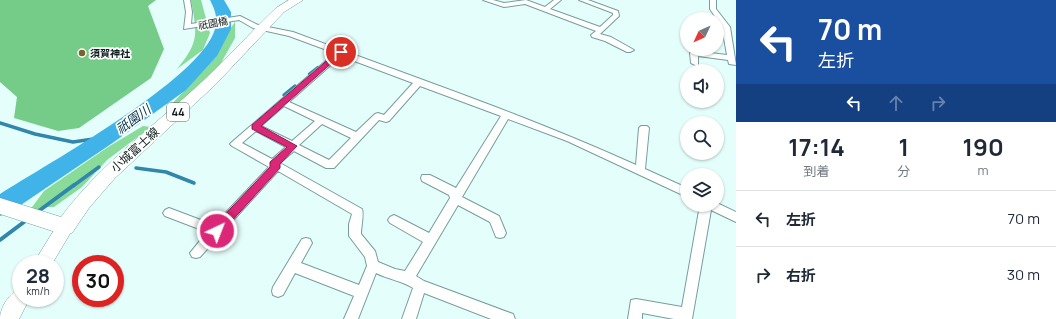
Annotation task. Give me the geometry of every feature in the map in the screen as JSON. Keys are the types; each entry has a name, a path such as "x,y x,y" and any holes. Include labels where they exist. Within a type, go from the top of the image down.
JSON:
{"main road":[{"name":"小城富士線","path":"64,227 82,203 109,173 210,82 280,10 296,0"},
{"path":"0,206 64,227 47,255"},
{"path":"7,319 15,307"}],"street":[{"name":"祇園橋","path":"187,0 189,12 187,27 240,18 243,22 263,28"},
{"path":"486,0 504,5 526,2 601,30"},
{"path":"546,9 558,0"},
{"path":"582,0 616,12 617,15 595,35 608,39 630,50"},
{"path":"696,62 694,53 734,61 727,37 726,27 713,9 713,0"},
{"path":"263,28 290,34 507,114 640,170 680,190"},
{"path":"727,37 736,39"},
{"path":"341,52 235,144 355,208 358,212 355,236 371,255 373,266 351,319"},
{"path":"255,127 330,165 378,116 386,119 419,82"},
{"path":"283,102 358,137"},
{"path":"408,278 507,114"},
{"path":"196,253 275,165 321,120"},
{"path":"640,170 644,128"},
{"path":"426,178 454,192 456,199 495,219 500,233"},
{"path":"724,211 736,217"},
{"path":"635,319 636,305 687,315 705,212"},
{"path":"169,213 217,231"},
{"path":"394,220 431,240"},
{"path":"278,291 306,243"},
{"path":"293,266 361,292"},
{"path":"373,266 394,275 408,278 420,285 508,319"},
{"path":"409,319 420,285"}],"green space":[{"path":"0,0 156,0 148,6 164,49 151,78 79,128 58,131 14,118 17,97 0,82"},
{"path":"191,0 201,0 210,33 203,50 177,69 190,51 195,37 195,21"},
{"path":"235,22 235,38 221,63 192,95 166,110 216,57 228,32"},
{"path":"143,126 151,127 107,160 82,187 54,207 42,207 24,218 44,191 108,147"}],"waterway":[{"name":"祇園川","path":"0,206 107,137 179,86 211,52 223,29 224,12 217,0"},
{"path":"327,60 334,53"},
{"path":"309,74 318,67"},
{"path":"284,95 295,86"},
{"path":"0,123 35,134 73,142 107,137"},
{"path":"73,186 99,167"},
{"path":"136,168 166,172 194,183"},
{"path":"36,213 74,185"},
{"path":"0,240 28,219"}],"place":[{"name":"須賀神社","path":"82,53"}],"route":[{"path":"217,231 276,166 273,164 293,146 255,127 341,52"}]}
